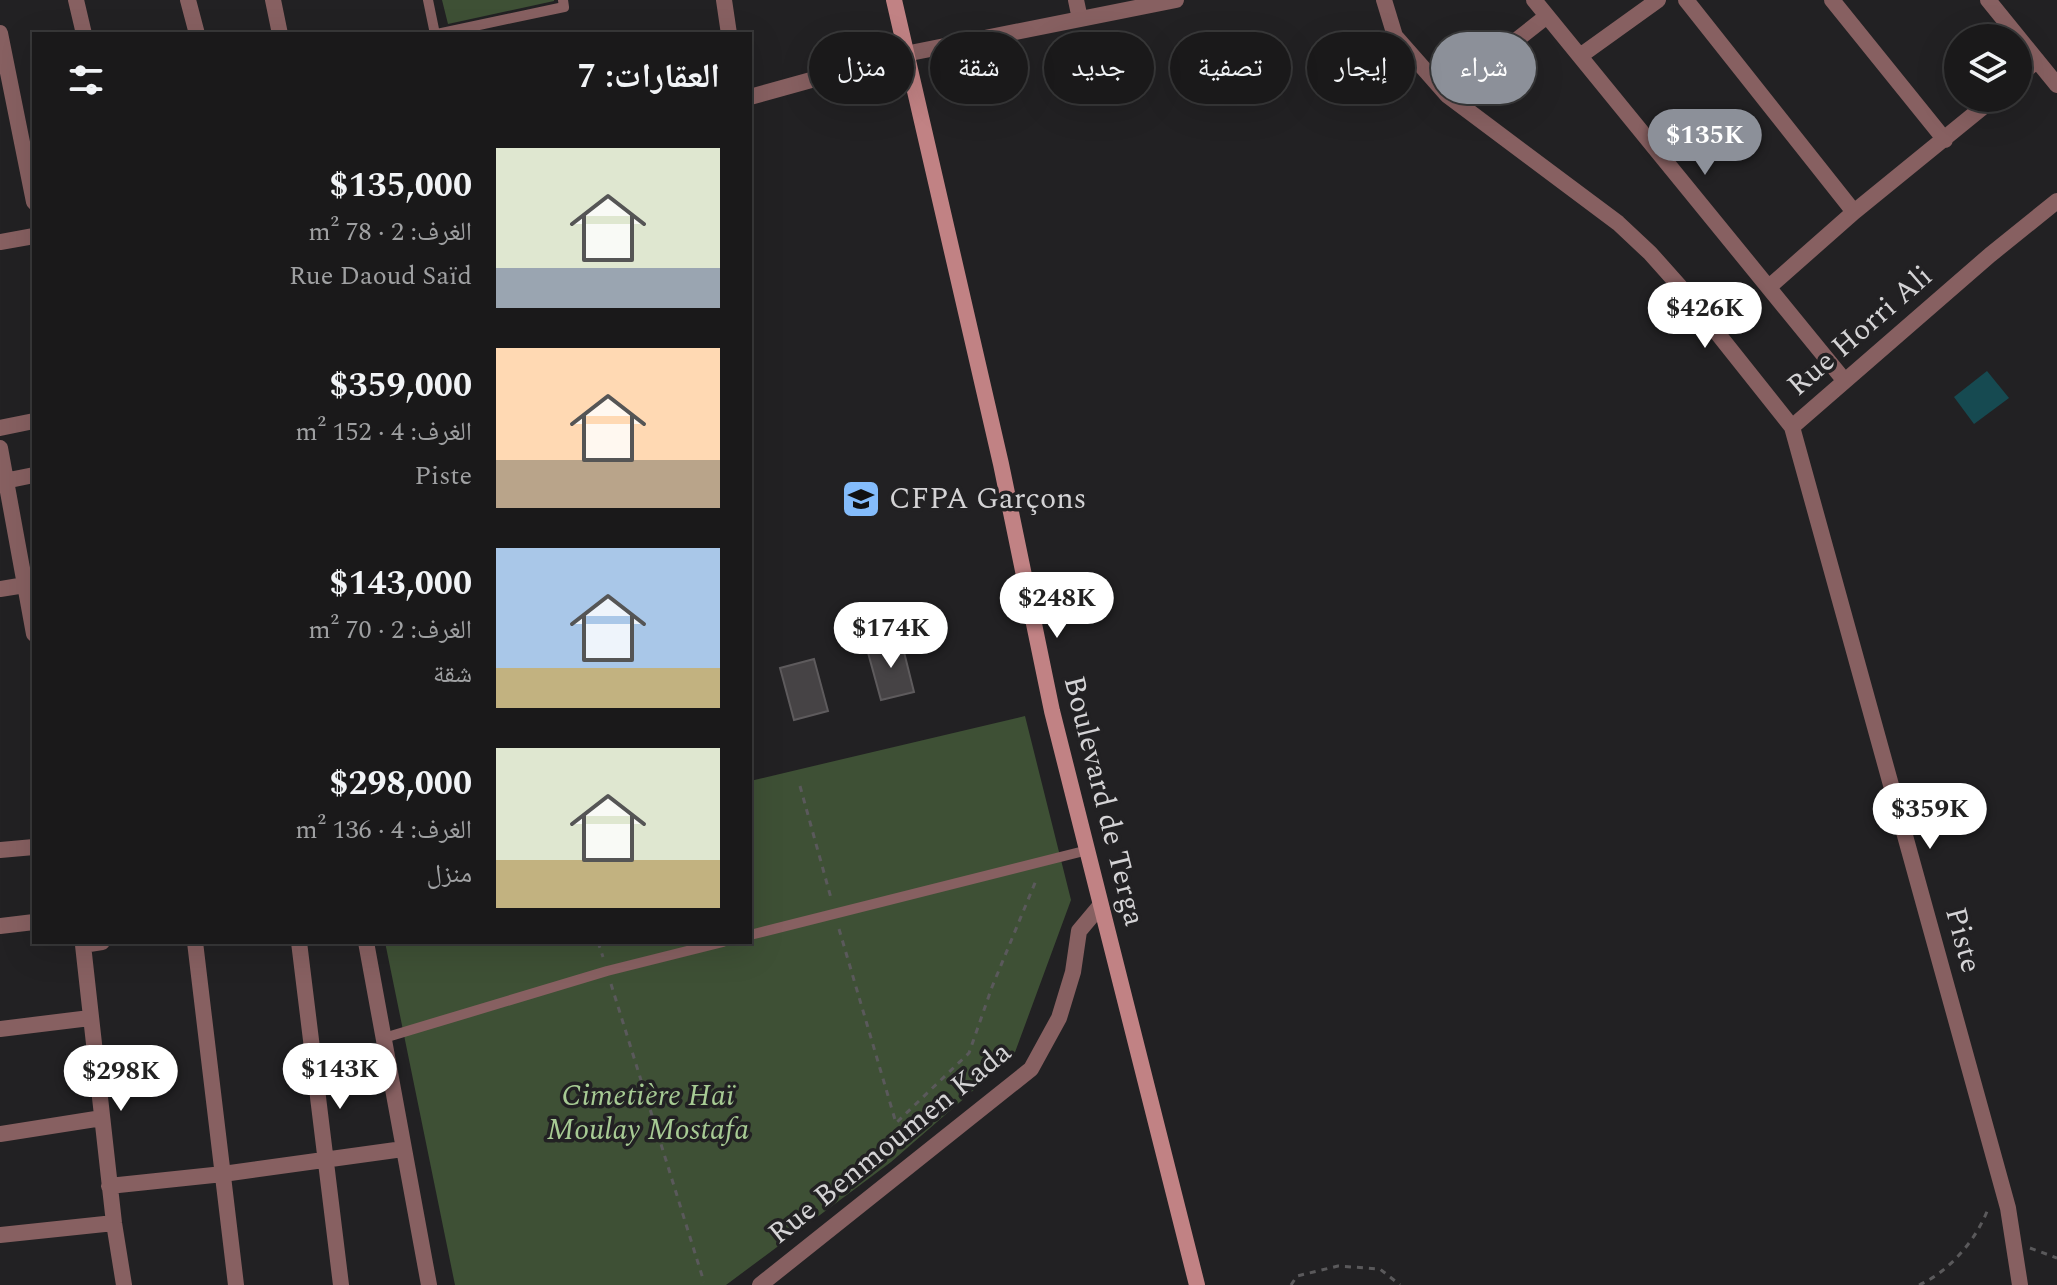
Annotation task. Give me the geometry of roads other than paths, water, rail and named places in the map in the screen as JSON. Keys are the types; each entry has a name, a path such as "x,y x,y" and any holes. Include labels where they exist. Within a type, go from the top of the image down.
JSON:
{"main road":[{"name":"Boulevard de Terga","path":"894,0 901,32"},
{"name":"Boulevard de Terga","path":"914,92 1001,464 1052,711 1197,1285"}],"street":[{"path":"76,0 84,32"},
{"path":"188,0 196,32"},
{"path":"273,0 280,32"},
{"path":"724,0 729,32"},
{"path":"1076,0 1080,19"},
{"path":"914,52 1176,0"},
{"name":"Rue Horri Ali","path":"1384,0 1395,36 1431,77"},
{"path":"1534,0 1844,380"},
{"path":"1580,56 1658,0"},
{"path":"1686,0 1854,212"},
{"path":"1832,0 1945,140"},
{"path":"1988,0 2050,70"},
{"path":"1527,32 1547,16"},
{"path":"0,33 32,192"},
{"path":"752,96 809,81"},
{"name":"Rue Horri Ali","path":"1459,104 1618,223 1650,253 1792,427 2057,201"},
{"path":"1769,287 1854,212 1978,112"},
{"path":"0,242 32,236"},
{"path":"0,428 32,421"},
{"name":"Piste","path":"1792,427 2008,1208 2020,1285"},
{"path":"0,448 3,481 32,623"},
{"path":"3,481 32,475"},
{"path":"0,589 25,585"},
{"path":"0,850 32,847"},
{"name":"Rue Benmoumen Kada","path":"760,1285 1031,1069 1059,1018 1073,972 1079,931 1100,906"},
{"path":"0,926 32,922"},
{"path":"83,944 109,1186 124,1285"},
{"path":"195,944 236,1285"},
{"path":"299,944 341,1285"},
{"path":"366,944 429,1285"},
{"path":"0,1029 90,1018"},
{"path":"0,1134 102,1118"},
{"path":"109,1186 403,1149"},
{"path":"0,1235 114,1223"}],"lane":[{"path":"428,0 436,32"},
{"path":"445,32 564,7 563,0"},
{"path":"752,935 1088,850"},
{"path":"384,1038 607,971 715,944"}],"water":[{"path":"1987,371 2009,398 1974,424 1954,397"}],"place":[{"name":"CFPA Garçons","path":"861,499"}],"park label":[{"name":"Cimetière Haï Moulay Mostafa","path":"648,1113"}]}
